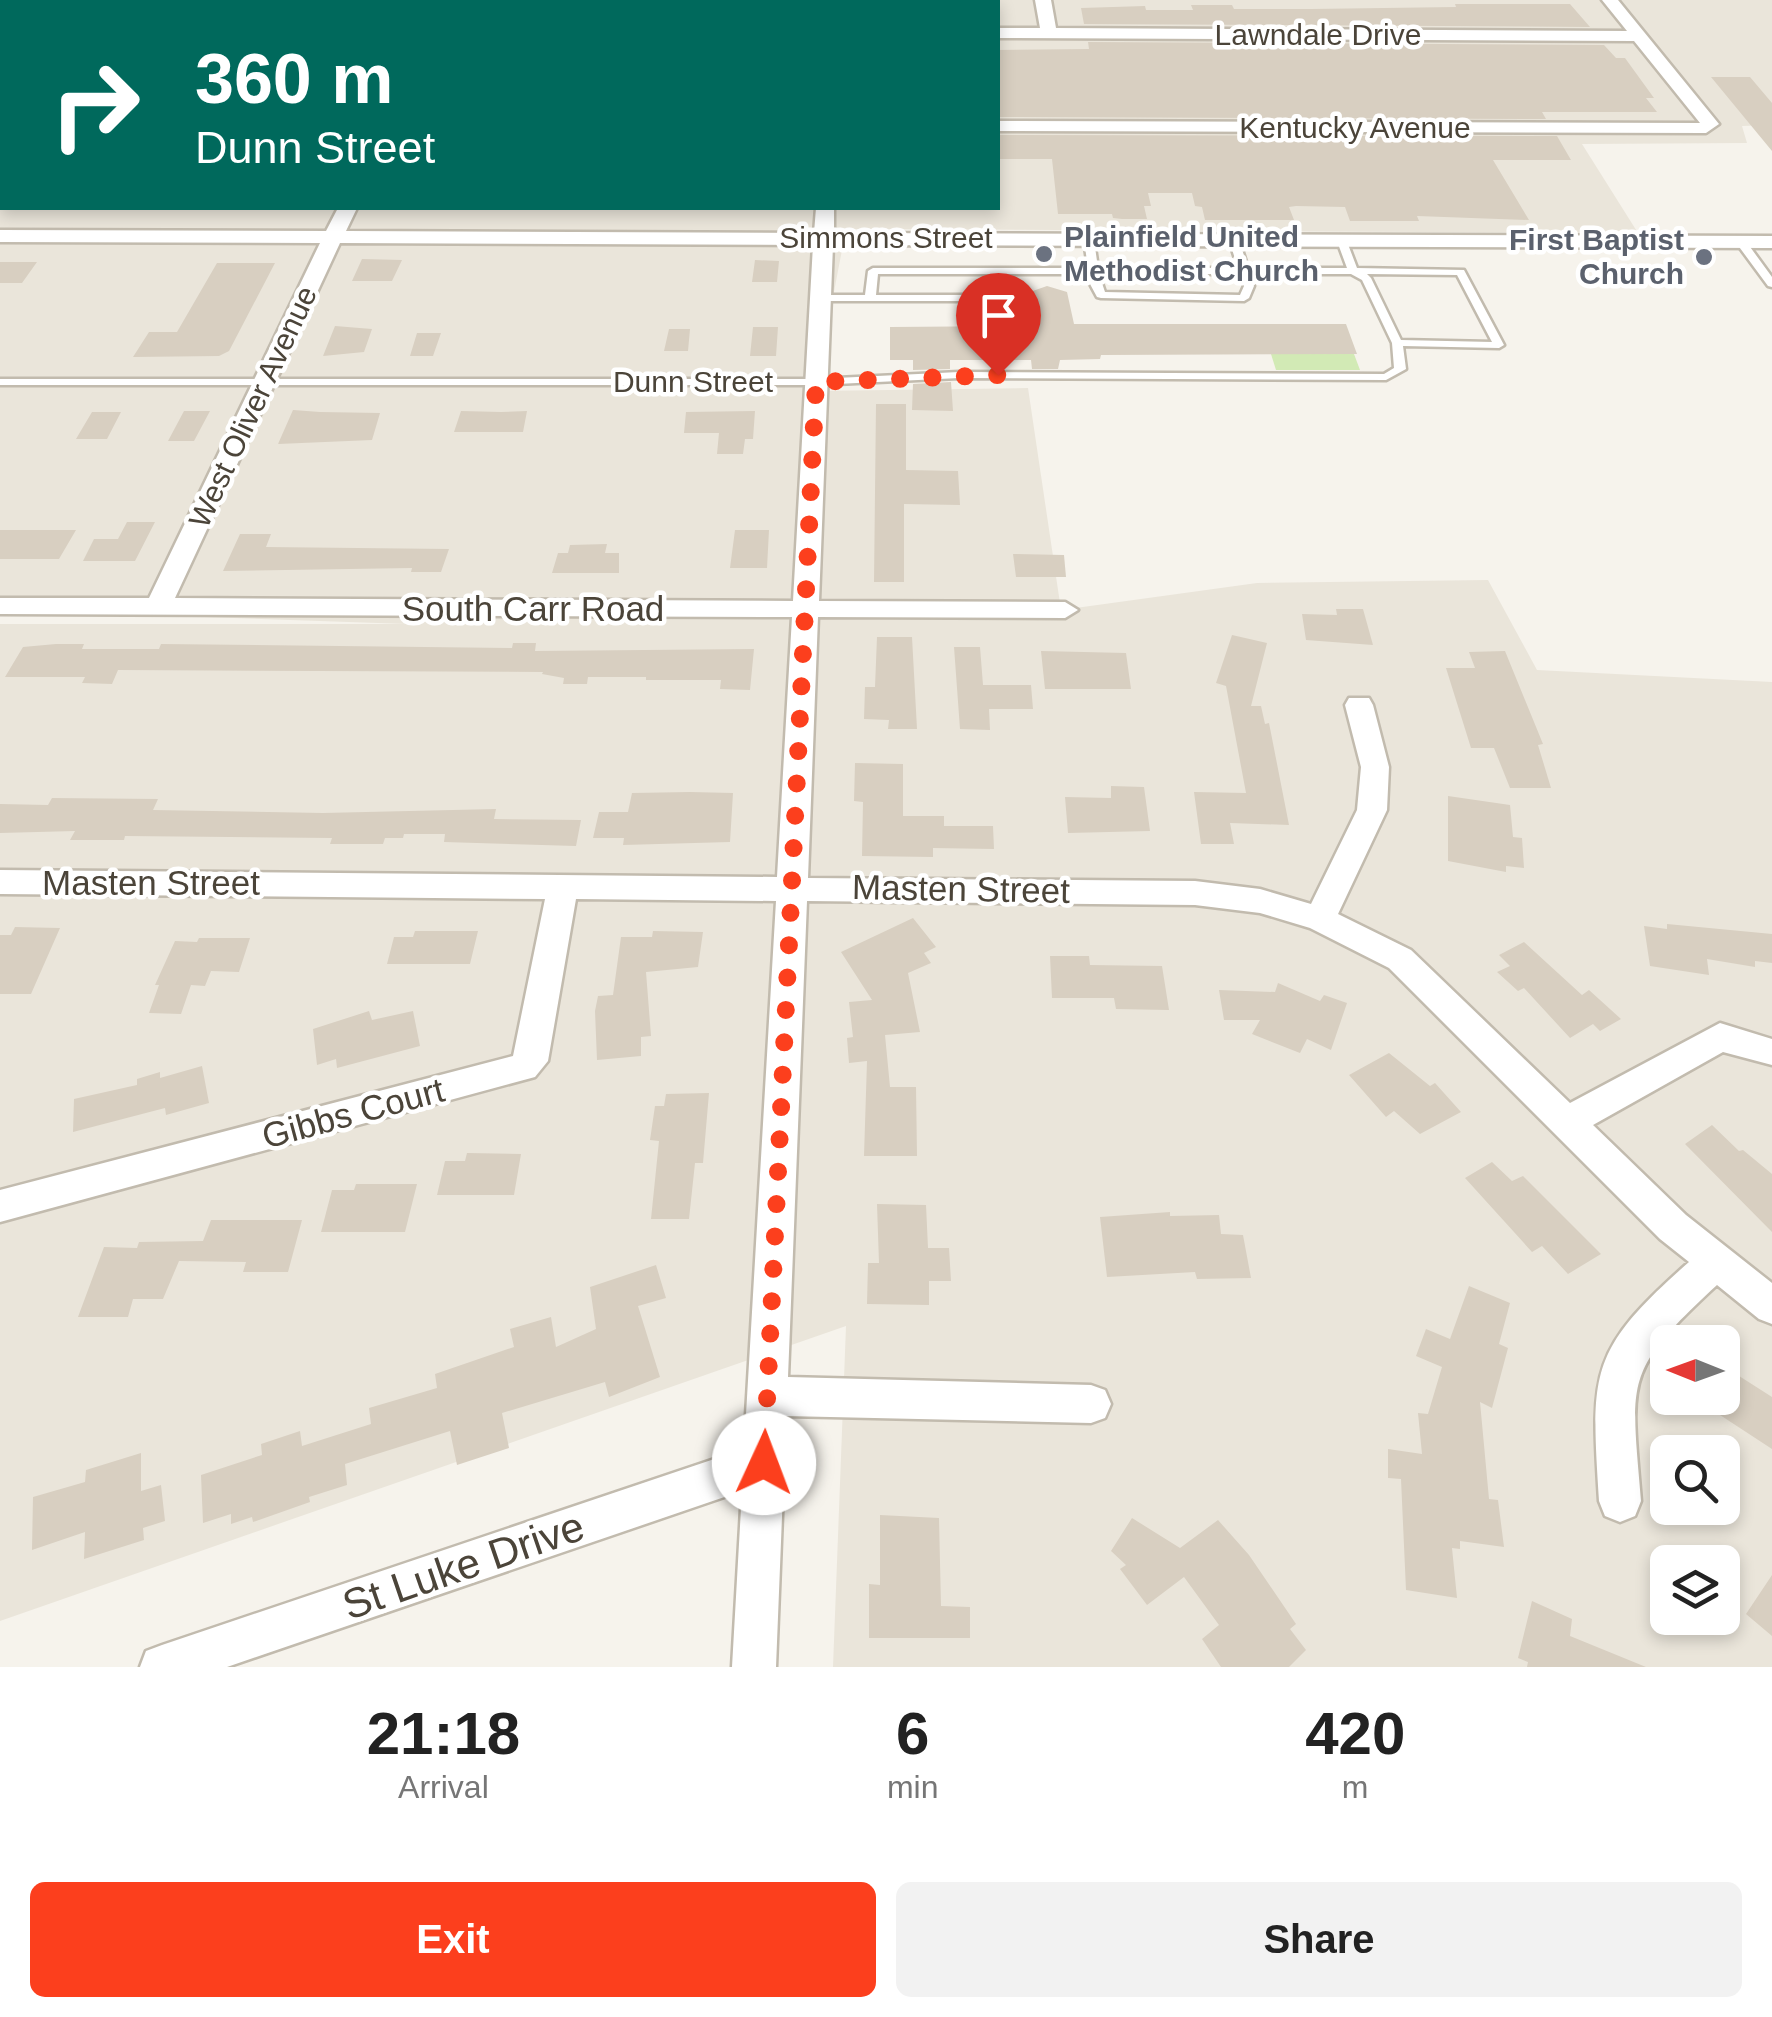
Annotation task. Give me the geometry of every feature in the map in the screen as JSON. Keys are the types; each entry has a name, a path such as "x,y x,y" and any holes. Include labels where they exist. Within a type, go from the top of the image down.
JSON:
{"street":[{"path":"1043,0 1049,34"},
{"path":"1610,0 1638,36"},
{"name":"Lawndale Drive","path":"1000,33 1638,36"},
{"name":"Kentucky Avenue","path":"1000,126 1694,130 1710,124 1638,36"},
{"name":"West Oliver Avenue","path":"158,607 346,210"},
{"path":"754,1667 824,223"},
{"name":"Simmons Street","path":"0,236 333,238 824,223 1089,240 1772,242"},
{"name":"South Carr Road","path":"0,606 1065,610"},
{"path":"1320,919 1372,810 1376,767 1359,705"},
{"name":"Masten Street","path":"0,882 791,886 1226,895 1320,919 1400,959 1673,1227 1772,1306"},
{"name":"Gibbs Court","path":"0,1206 523,1068 531,1061 563,885"},
{"path":"1568,1122 1720,1037 1768,1052"},
{"path":"1620,1501 1614,1389 1623,1365 1635,1341 1715,1263"},
{"path":"766,1396 1090,1404"},
{"name":"St Luke Drive","path":"162,1667 764,1463"}],"lane":[{"path":"1089,240 1101,295 1244,298 1249,286 1234,240"},
{"path":"870,298 873,271 1244,271 1353,272 1460,272 1498,345 1397,343 1366,278 1353,272 1342,241"},
{"path":"1740,242 1766,268 1772,284"},
{"path":"820,298 996,298 1002,271"},
{"name":"Dunn Street","path":"0,382 816,382 959,375 1386,377 1400,369 1397,343"}],"shaded area":[{"path":"1000,0 1772,0 1772,125 1742,126 1747,143 1582,144 1638,233 846,229 815,391 1028,388 1061,610 1257,583 1488,580 1537,670 1772,682 1772,1667 833,1667 846,1326 0,1621 0,624 407,624 0,610 0,210 1000,210"}],"green space":[{"path":"1271,354 1354,354 1360,370 1276,370"}],"building":[{"path":"1455,4 1570,4 1590,27 1084,24 1081,8 1145,6 1146,10 1193,10 1191,5 1232,5 1234,9 1311,9 1456,7"},
{"path":"1088,42 1604,45 1616,58 1625,58 1654,98 1646,98 1657,112 1542,112 1546,119 1000,117 1000,50 1089,49"},
{"path":"1711,77 1750,77 1772,103 1772,151"},
{"path":"1000,135 1557,136 1571,160 1493,160 1529,220 1417,216 1419,221 1350,221 1345,207 1296,206 1289,207 1294,220 1205,220 1192,193 1148,193 1151,206 1144,206 1147,219 1113,218 1112,214 1058,214 1052,159 1000,159"},
{"path":"362,259 402,260 392,281 352,281"},
{"path":"755,260 779,261 777,282 752,282"},
{"path":"0,262 37,262 22,283 0,283"},
{"path":"217,263 275,263 229,351 219,356 133,357 149,332 177,332"},
{"path":"1047,286 1067,292 1074,324 1346,324 1357,354 1101,355 1100,359 1060,360 1058,369 1032,369 1031,360 950,360 950,369 913,370 913,360 890,360 890,327 1029,326 1027,293"},
{"path":"335,326 372,329 364,352 323,356"},
{"path":"753,327 778,327 776,356 750,356"},
{"path":"669,329 690,329 688,351 664,351"},
{"path":"417,333 441,333 433,356 410,356"},
{"path":"951,382 953,411 912,410 913,384"},
{"path":"876,404 906,404 906,470 958,471 960,505 904,504 904,582 874,582"},
{"path":"293,410 380,413 372,440 278,444"},
{"path":"184,411 210,411 194,441 168,441"},
{"path":"461,411 527,411 523,432 454,432"},
{"path":"755,411 753,439 745,439 743,454 717,454 719,433 684,433 686,412"},
{"path":"92,412 121,412 107,439 76,439"},
{"path":"127,522 155,522 135,561 83,561 94,539 118,539"},
{"path":"0,530 76,530 59,559 0,559"},
{"path":"735,530 769,530 767,568 730,568"},
{"path":"240,534 271,534 266,547 449,549 441,572 411,572 412,568 223,571"},
{"path":"607,544 605,553 619,553 619,573 552,573 558,553 568,553 570,545"},
{"path":"1013,554 1064,555 1066,577 1016,577"},
{"path":"1336,609 1363,609 1373,645 1306,640 1302,614 1337,615"},
{"path":"1232,635 1267,643 1251,706 1261,706 1265,724 1269,723 1289,825 1230,823 1234,844 1201,844 1194,792 1246,793 1226,686 1216,683"},
{"path":"877,637 912,637 917,729 888,729 889,720 864,719 865,687 875,687"},
{"path":"513,643 536,643 535,651 754,649 750,690 720,689 721,680 646,677 588,677 587,684 563,684 564,678 543,672 118,670 112,684 82,683 85,677 5,677 23,647 56,644 84,644 82,649 159,649 161,644 512,648"},
{"path":"954,647 980,647 983,685 1031,685 1033,709 989,709 990,730 960,729"},
{"path":"1041,651 1126,653 1131,689 1045,689"},
{"path":"1505,651 1543,744 1538,745 1551,788 1510,788 1494,748 1471,748 1446,668 1475,668 1469,652"},
{"path":"855,763 903,764 903,816 944,816 944,826 993,826 994,849 933,848 933,857 862,856 863,802 854,801"},
{"path":"1111,786 1144,787 1150,831 1068,833 1065,797 1111,798"},
{"path":"632,793 733,793 730,842 623,845 624,838 593,838 599,812 628,812"},
{"path":"1448,796 1510,805 1513,837 1522,838 1524,868 1506,866 1506,872 1448,861"},
{"path":"52,798 158,799 153,810 323,813 496,809 494,819 581,820 576,846 444,842 445,834 404,834 403,838 385,838 383,844 330,844 332,838 125,836 124,840 70,840 75,831 0,833 0,804 48,805"},
{"path":"913,918 936,947 924,953 931,963 908,973 920,1032 885,1035 890,1087 916,1087 917,1156 864,1156 867,1061 849,1063 847,1038 853,1037 849,1002 872,1000 841,952"},
{"path":"1667,924 1772,934 1772,963 1755,961 1755,967 1707,959 1709,975 1650,966 1644,926 1667,929"},
{"path":"15,927 60,928 31,994 0,994 0,935 11,935"},
{"path":"415,931 478,931 470,964 387,964 394,937 413,937"},
{"path":"653,931 703,932 698,967 646,972 651,1036 641,1037 641,1056 597,1060 595,1011 598,996 613,995 621,937 652,937"},
{"path":"199,938 250,938 239,972 211,971 205,986 191,985 181,1014 149,1013 159,985 155,985 175,941 197,942"},
{"path":"1524,942 1582,995 1589,990 1621,1019 1600,1031 1593,1024 1570,1038 1524,988 1518,991 1497,972 1510,966 1499,955"},
{"path":"1050,956 1089,956 1090,965 1162,966 1169,1010 1116,1009 1114,998 1052,998"},
{"path":"1278,983 1320,1001 1324,995 1347,1003 1331,1050 1307,1039 1300,1053 1252,1034 1260,1020 1224,1020 1219,990 1275,992"},
{"path":"369,1011 372,1020 413,1011 420,1046 337,1068 336,1059 317,1065 313,1029"},
{"path":"1389,1053 1430,1086 1435,1083 1461,1112 1420,1134 1394,1111 1386,1117 1349,1075"},
{"path":"202,1066 209,1103 166,1115 165,1108 73,1132 74,1099 137,1085 137,1079 160,1072 160,1078"},
{"path":"709,1093 703,1163 695,1163 689,1219 651,1219 659,1141 650,1140 655,1106 664,1106 666,1094"},
{"path":"1712,1125 1739,1151 1743,1150 1772,1174 1772,1232 1685,1144"},
{"path":"467,1153 521,1154 514,1195 437,1195 445,1161 465,1161"},
{"path":"1492,1162 1512,1181 1523,1176 1601,1254 1568,1274 1542,1246 1532,1252 1465,1178"},
{"path":"356,1184 417,1184 405,1232 321,1232 332,1190 354,1190"},
{"path":"877,1204 926,1205 928,1248 949,1248 951,1281 929,1281 929,1305 867,1304 868,1263 879,1263"},
{"path":"1170,1212 1170,1216 1219,1215 1221,1234 1243,1235 1251,1278 1197,1279 1195,1272 1107,1277 1100,1217"},
{"path":"211,1220 302,1220 288,1272 243,1272 246,1262 179,1261 163,1299 133,1299 128,1317 78,1317 104,1247 203,1241"},
{"path":"656,1265 666,1298 638,1306 660,1377 609,1397 605,1382 502,1413 509,1448 457,1465 450,1431 345,1464 347,1485 309,1497 310,1502 253,1522 252,1517 231,1524 231,1514 203,1523 201,1475 262,1455 261,1444 300,1431 302,1446 371,1424 369,1408 437,1388 435,1374 514,1347 510,1329 551,1317 556,1347 596,1329 590,1287"},
{"path":"1469,1286 1510,1303 1499,1344 1508,1348 1492,1408 1480,1402 1489,1499 1498,1500 1504,1547 1460,1541 1460,1549 1452,1548 1457,1598 1406,1590 1401,1479 1388,1478 1388,1449 1422,1454 1418,1413 1428,1414 1442,1367 1416,1356 1426,1329 1450,1339"},
{"path":"1740,1377 1772,1397 1772,1449 1720,1415 1740,1415"},
{"path":"141,1453 141,1491 161,1485 165,1521 143,1528 144,1540 84,1559 85,1532 32,1550 33,1497 85,1482 86,1470"},
{"path":"880,1515 939,1518 941,1606 970,1607 970,1638 869,1638 869,1584 880,1585"},
{"path":"1132,1518 1180,1548 1218,1520 1249,1555 1296,1624 1290,1629 1306,1650 1289,1667 1221,1667 1202,1639 1219,1625 1184,1577 1147,1605 1120,1569 1126,1565 1111,1551"},
{"path":"1772,1575 1772,1636 1746,1614"},
{"path":"1532,1601 1572,1619 1570,1636 1646,1667 1527,1667 1528,1662 1518,1658"}],"place":[{"name":"Plainfield United Methodist Church","path":"1044,254"},
{"name":"First Baptist Church","path":"1704,257"}],"route":[{"path":"764,1463 816,382 998,375"}]}
